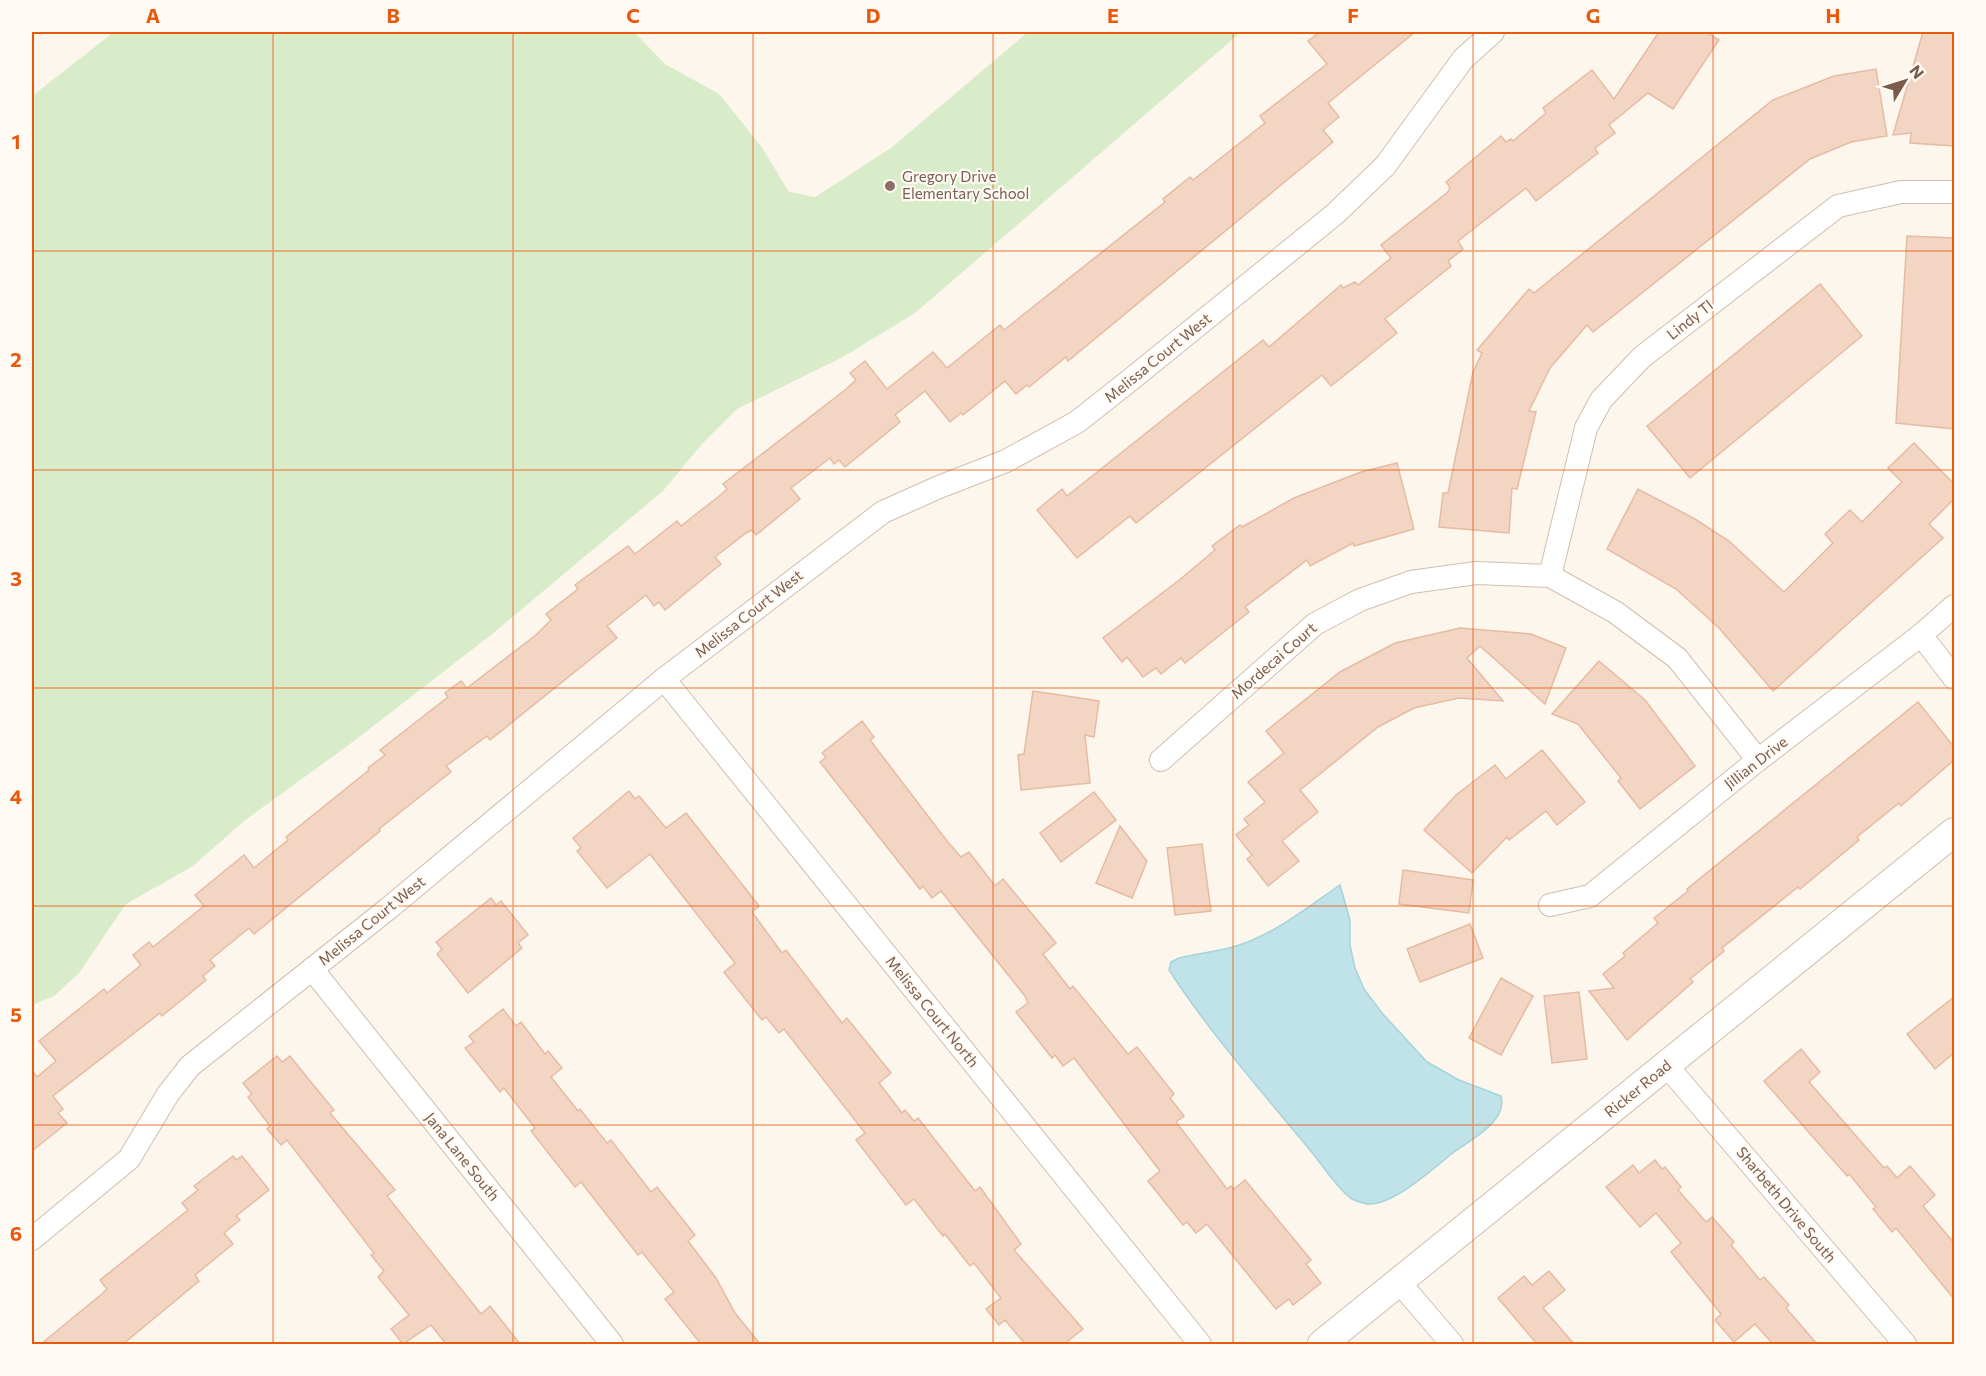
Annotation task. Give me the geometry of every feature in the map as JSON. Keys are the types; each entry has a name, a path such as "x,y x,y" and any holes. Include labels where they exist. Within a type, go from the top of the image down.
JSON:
{"street":[{"name":"Melissa Court West","path":"32,1239 129,1159 168,1094 190,1066 312,969 664,680 883,512 1006,461 1085,416 1335,214 1385,165 1463,59 1493,32"},
{"name":"Lindy Tl","path":"1550,576 1586,428 1601,400 1642,357 1838,206 1901,192 1954,192"},
{"name":"Mordecai Court","path":"1161,759 1315,624 1360,600 1411,582 1476,573 1550,576 1615,612 1677,658 1758,760"},
{"name":"Jillian Drive","path":"1550,905 1590,896 1758,760 1921,635 1954,606"},
{"path":"1921,635 1954,678"},
{"name":"Melissa Court North","path":"664,680 1200,1344"},
{"name":"Ricker Road","path":"1322,1344 1954,832"},
{"name":"Jana Lane South","path":"312,969 612,1344"},
{"name":"Sharbeth Drive South","path":"1667,1066 1905,1344"},
{"path":"1399,1282 1452,1344"}],"green space":[{"path":"114,32 634,32 665,64 719,94 761,146 789,192 815,197 891,148 1028,32 1241,32 915,313 843,357 737,409 701,445 663,491 491,635 350,744 244,821 193,866 126,904 79,973 54,996 32,1005 32,96"}],"water":[{"path":"1340,885 1350,920 1350,945 1355,968 1364,989 1382,1013 1427,1062 1459,1080 1501,1096 1502,1105 1494,1122 1402,1192 1379,1203 1369,1204 1352,1199 1335,1183 1219,1039 1169,970 1171,962 1179,958 1229,948 1259,937"}],"building":[{"path":"1320,32 1415,32 1328,103 1339,117 1323,130 1333,142 1068,361 1066,357 1029,387 1027,385 1016,394 1005,381 963,415 961,413 950,422 925,391 895,415 900,422 845,467 839,460 834,464 830,458 791,488 800,499 756,535 752,530 746,533 715,557 721,564 665,610 659,602 654,606 646,595 607,626 617,638 490,740 487,736 446,766 451,772 379,829 380,831 254,934 249,928 210,960 215,966 203,976 206,980 162,1016 160,1013 53,1096 63,1109 58,1113 67,1123 32,1151 32,1070 37,1077 56,1061 39,1041 104,989 107,993 141,965 133,955 149,942 153,947 204,906 195,895 244,855 254,868 288,840 286,837 369,770 368,768 385,755 380,750 448,697 445,693 461,681 467,688 536,635 551,620 546,614 578,589 575,585 628,546 635,554 677,521 681,526 727,489 723,484 845,390 856,380 850,373 865,361 887,389 933,352 947,368 1000,325 1004,330 1165,202 1163,199 1190,177 1193,180 1265,123 1260,116 1327,64 1308,41"},
{"path":"1659,32 1706,32 1719,40 1673,109 1648,93 1609,125 1615,133 1595,148 1598,153 1536,201 1526,188 1458,241 1463,249 1448,261 1451,266 1385,319 1397,333 1331,386 1322,375 1136,523 1130,516 1077,558 1037,510 1062,489 1067,496 1263,340 1269,347 1341,285 1343,288 1355,282 1358,285 1391,258 1381,245 1448,192 1450,187 1446,182 1501,136 1506,142 1511,139 1513,141 1546,113 1543,108 1592,70 1614,99"},
{"path":"1923,32 1954,32 1954,146 1910,143 1911,133 1893,135"},
{"path":"1876,69 1887,136 1851,142 1810,159 1593,332 1587,325 1550,368 1529,411 1536,412 1517,489 1512,488 1509,533 1439,527 1443,493 1448,493 1473,372 1482,353 1477,350 1529,289 1534,293 1773,100 1834,76"},
{"path":"1907,236 1954,238 1954,429 1896,423"},
{"path":"1820,284 1862,336 1690,478 1647,426"},
{"path":"1914,443 1954,484 1954,499 1929,524 1943,538 1773,691 1719,628 1676,589 1607,549 1638,489 1695,519 1729,541 1784,592 1833,543 1825,534 1850,510 1862,522 1902,482 1888,468"},
{"path":"1397,463 1414,529 1354,546 1353,543 1310,566 1307,560 1245,607 1249,612 1185,663 1181,658 1161,674 1156,668 1143,677 1127,657 1122,662 1103,638 1178,581 1215,550 1212,546 1240,525 1242,527 1294,498 1361,472"},
{"path":"1460,628 1531,634 1566,648 1545,704 1480,646 1467,658 1503,701 1459,698 1414,708 1378,727 1300,790 1318,812 1282,841 1299,861 1268,886 1247,859 1252,855 1236,835 1249,825 1244,819 1265,802 1248,782 1284,753 1266,731 1340,672 1395,643"},
{"path":"1599,661 1645,700 1695,766 1640,809 1618,781 1621,778 1578,724 1552,714"},
{"path":"1033,691 1099,701 1094,737 1085,735 1090,783 1021,790 1018,755 1024,754"},
{"path":"1918,702 1954,747 1954,760 1901,806 1899,803 1857,837 1859,840 1800,889 1798,887 1722,948 1724,951 1690,979 1693,982 1627,1040 1589,991 1614,988 1603,974 1658,923 1654,918 1688,891 1687,889"},
{"path":"862,721 874,737 870,740 947,841 961,857 969,852 995,886 1003,879 1056,943 1043,954 1070,989 1073,986 1128,1054 1137,1047 1174,1094 1170,1098 1184,1116 1176,1122 1227,1189 1231,1186 1234,1189 1245,1180 1311,1260 1306,1264 1321,1283 1293,1305 1289,1299 1276,1309 1207,1224 1196,1233 1187,1222 1183,1225 1148,1181 1160,1171 1074,1058 1063,1066 1055,1055 1052,1058 1016,1012 1028,1003 1025,996 941,891 932,898 923,886 920,889 820,762 826,757 822,753"},
{"path":"1542,750 1585,802 1557,825 1546,811 1509,840 1507,837 1472,873 1424,830 1456,795 1495,765 1506,779"},
{"path":"629,791 635,799 639,796 666,828 686,813 759,906 752,912 782,953 786,950 842,1023 847,1018 891,1073 879,1083 902,1113 905,1110 914,1121 918,1118 975,1191 980,1187 1021,1244 1014,1250 1083,1329 1064,1344 1025,1344 1005,1320 999,1325 986,1309 1001,1298 974,1263 970,1266 914,1199 906,1205 856,1140 865,1133 784,1029 779,1033 766,1017 762,1020 724,972 735,963 650,854 607,888 577,851 581,848 573,838"},
{"path":"1094,792 1116,820 1061,862 1040,833"},
{"path":"1120,826 1147,861 1132,898 1096,883"},
{"path":"1202,844 1211,911 1175,915 1167,848"},
{"path":"1403,870 1473,880 1469,913 1399,904"},
{"path":"491,898 496,905 501,901 528,935 518,943 522,948 468,993 437,954 442,949 436,942"},
{"path":"1470,924 1483,958 1420,982 1407,949"},
{"path":"1501,978 1533,996 1501,1055 1469,1038"},
{"path":"1579,992 1587,1059 1552,1063 1544,996"},
{"path":"1954,997 1954,1053 1935,1069 1907,1034"},
{"path":"503,1009 516,1026 521,1022 545,1054 548,1051 562,1068 551,1077 578,1111 580,1109 607,1143 611,1140 651,1192 657,1187 695,1235 688,1241 716,1278 735,1313 760,1344 701,1344 665,1299 674,1292 642,1252 638,1255 581,1182 575,1187 531,1131 535,1128 504,1088 500,1092 465,1048 474,1042 469,1036"},
{"path":"1801,1049 1820,1072 1809,1082 1884,1168 1887,1166 1897,1178 1910,1166 1935,1195 1923,1206 1954,1243 1954,1299 1896,1228 1892,1232 1873,1209 1876,1207 1849,1174 1847,1176 1764,1081"},
{"path":"277,1056 282,1062 290,1056 334,1110 330,1113 395,1190 387,1196 481,1314 490,1306 520,1344 446,1344 431,1325 403,1344 391,1329 409,1315 378,1277 384,1271 371,1255 374,1253 287,1140 281,1145 267,1129 270,1126 248,1097 252,1094 243,1083"},
{"path":"233,1156 236,1160 242,1156 269,1190 236,1216 240,1220 224,1233 233,1244 195,1275 199,1281 123,1344 41,1344 107,1289 100,1280 188,1210 182,1203 198,1190 194,1186"},
{"path":"1655,1160 1662,1169 1665,1167 1681,1187 1678,1190 1706,1222 1712,1217 1734,1242 1731,1245 1760,1280 1764,1277 1789,1305 1786,1308 1817,1344 1773,1344 1755,1324 1734,1342 1715,1320 1721,1314 1671,1252 1681,1243 1656,1213 1640,1227 1606,1187 1633,1165 1639,1173"},
{"path":"1549,1271 1565,1290 1543,1308 1574,1344 1537,1344 1498,1298 1524,1276 1532,1285"}],"place":[{"name":"Gregory Drive Elementary School","path":"890,186"}]}
